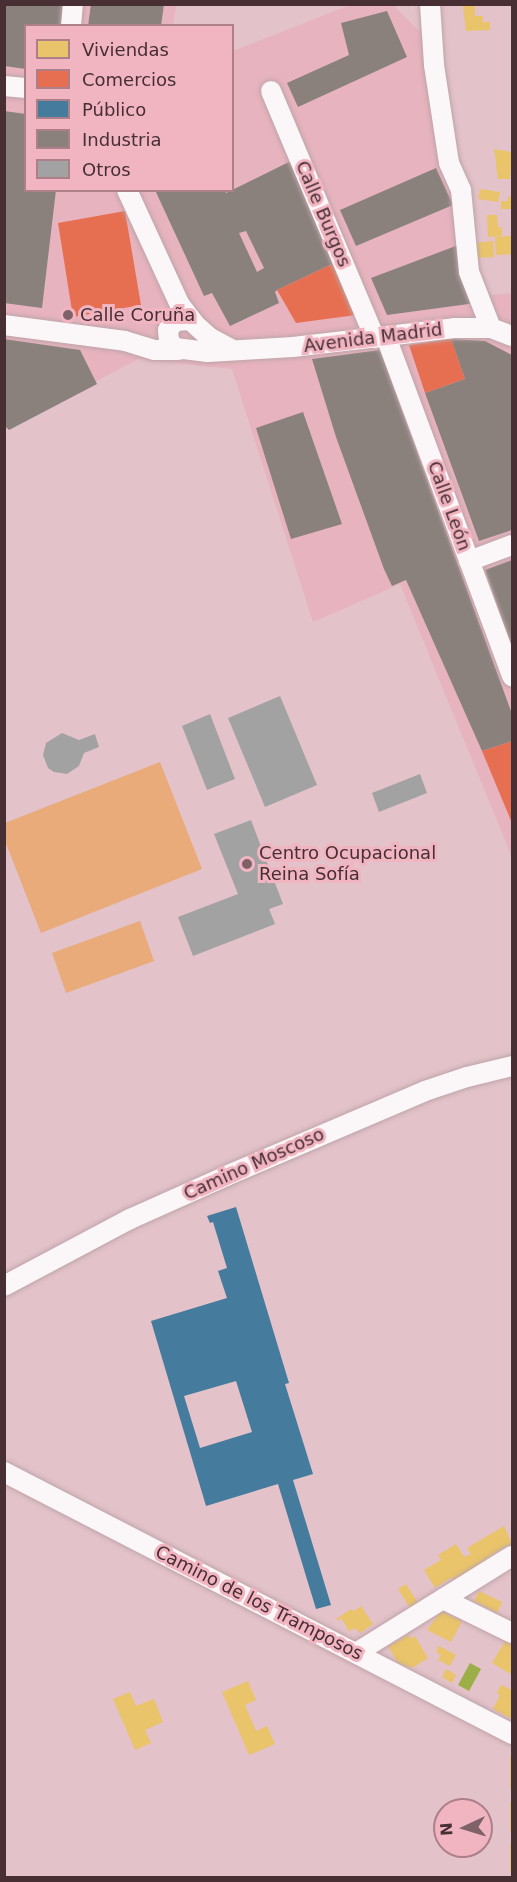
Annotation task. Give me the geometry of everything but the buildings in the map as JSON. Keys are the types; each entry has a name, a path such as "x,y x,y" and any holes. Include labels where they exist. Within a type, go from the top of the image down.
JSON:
{"street":[{"path":"71,24 73,4"},
{"path":"430,4 434,65 450,163 461,190 469,272 491,328"},
{"path":"4,86 24,88"},
{"name":"Calle Burgos","path":"271,91 381,337"},
{"path":"129,192 180,305 195,325 210,338 233,350"},
{"path":"169,280 172,307 169,341 181,350 198,341 195,325"},
{"path":"4,325 125,341 169,329 179,319 195,325"},
{"name":"Avenida Madrid","path":"125,341 154,350 233,350 293,347 454,328 491,328 513,336"},
{"name":"Calle León","path":"381,337 513,676"},
{"path":"469,561 513,544"},
{"name":"Camino Moscoso","path":"4,1286 113,1227 248,1166 425,1091 467,1077 513,1066"},
{"name":"Camino de los Tramposos","path":"4,1472 513,1734"},
{"path":"356,1653 513,1556"},
{"path":"443,1599 513,1633"}],"shaded area":[{"path":"5,5 176,5 173,24 24,24 24,192 234,192 234,51 350,5 393,5 429,41 483,296 512,293 512,857 400,584 313,622 232,369 138,359 5,430"},
{"path":"160,762 202,869 41,933 5,841 5,823"},
{"path":"140,921 154,961 66,993 52,953"},
{"path":"470,1663 481,1669 469,1691 458,1685"}],"place":[{"name":"Calle Coruña","path":"68,315"},
{"name":"Centro Ocupacional Reina Sofía","path":"247,864"}]}
